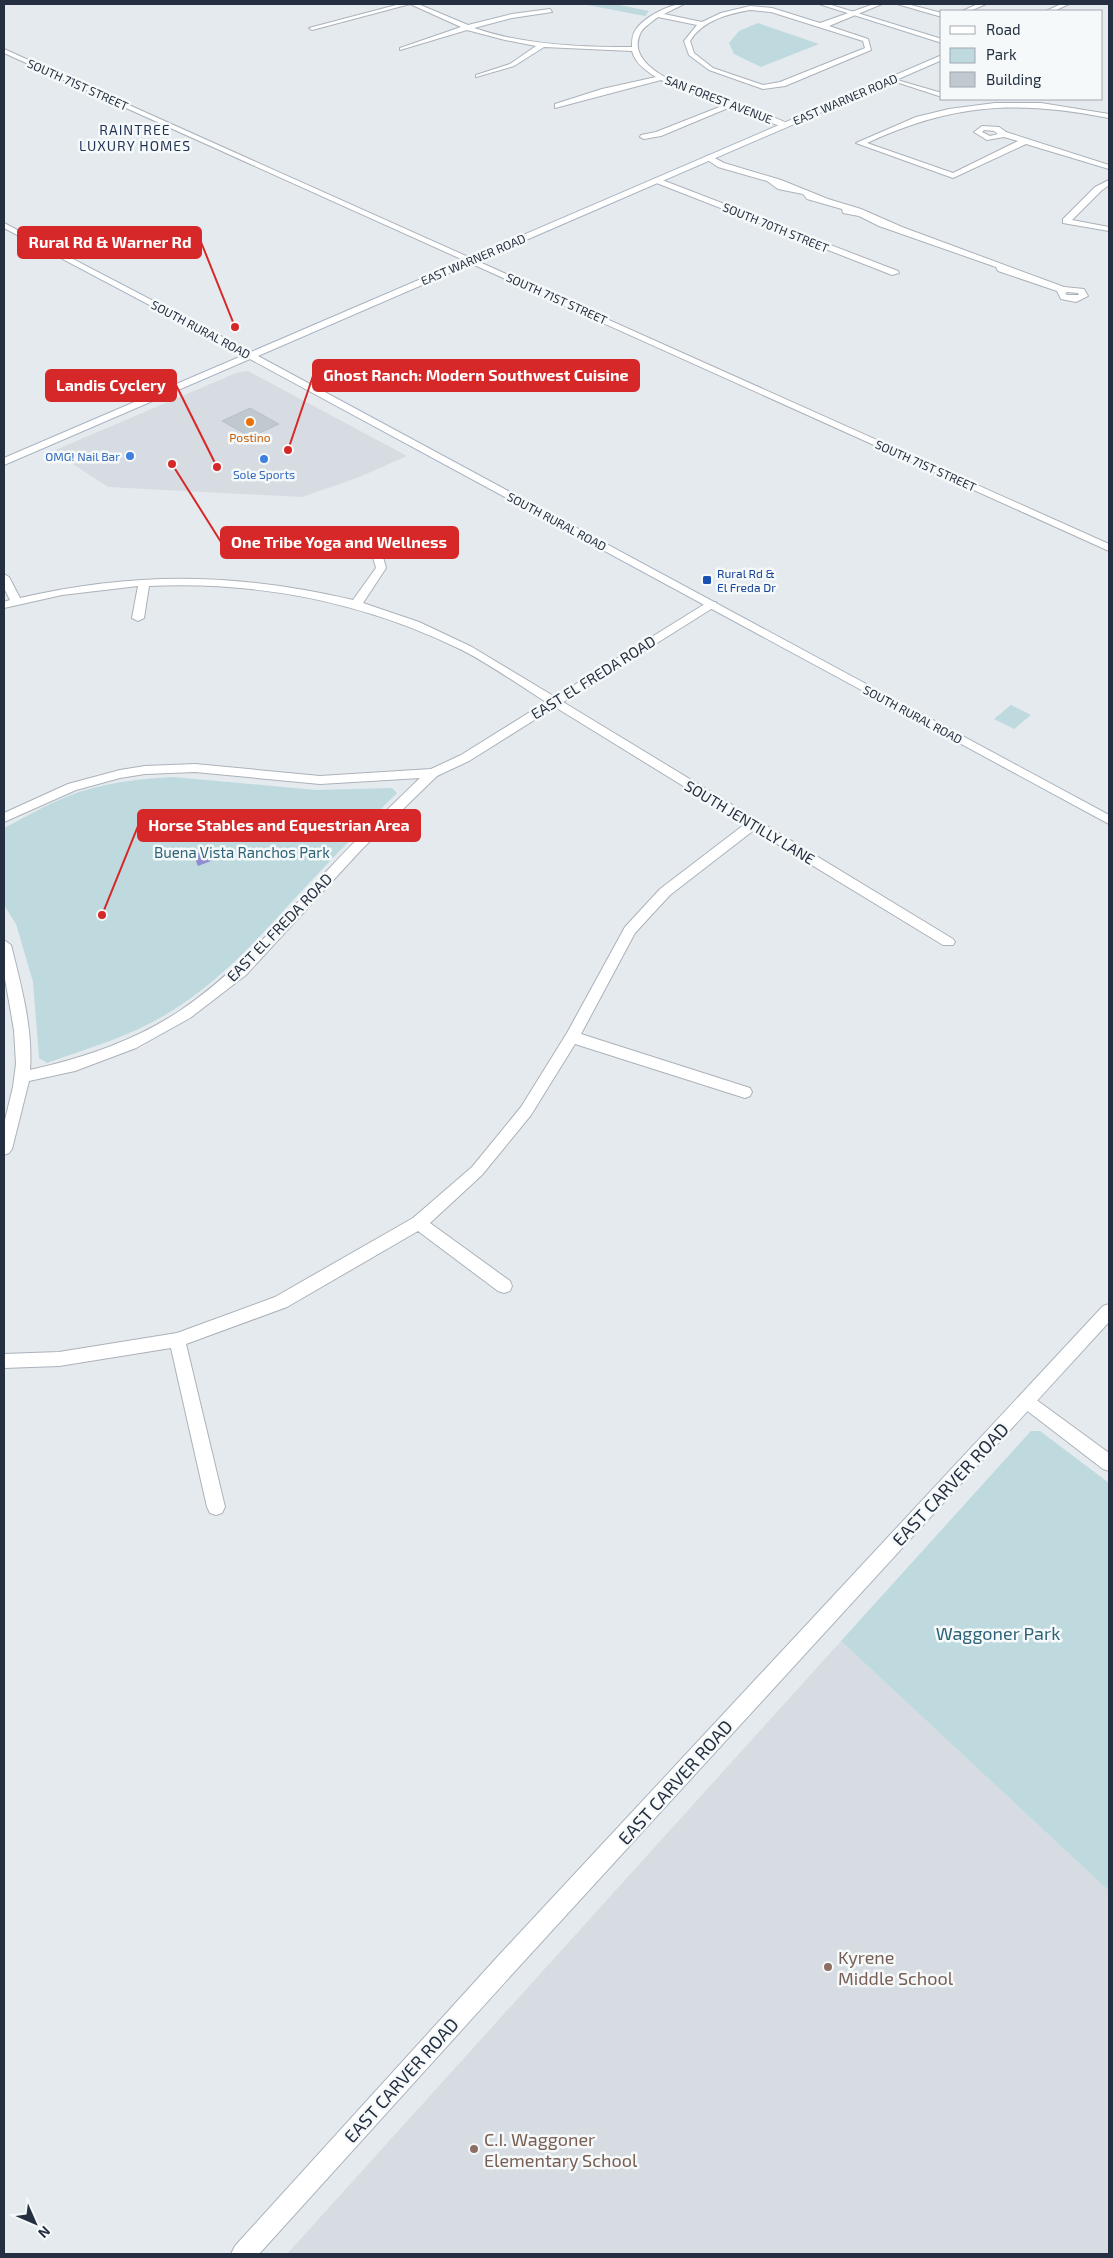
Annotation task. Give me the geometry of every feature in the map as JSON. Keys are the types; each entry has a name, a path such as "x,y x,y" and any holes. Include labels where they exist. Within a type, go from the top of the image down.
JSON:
{"street":[{"path":"312,28 408,4"},
{"path":"412,4 468,27 512,40 584,49 635,49 638,31 657,15 681,4"},
{"path":"822,4 940,38"},
{"path":"832,4 853,12 868,4"},
{"path":"820,25 879,4"},
{"path":"900,4 940,14"},
{"path":"968,10 983,4"},
{"path":"1051,10 1066,4"},
{"path":"750,8 772,10 866,40 869,49 782,84 763,87 728,76 698,61 691,54 687,41 690,34 702,24 730,13 750,8"},
{"path":"402,49 468,27 529,12 550,11"},
{"path":"657,15 702,24"},
{"path":"478,76 512,64 542,45"},
{"name":"SAN FOREST AVENUE","path":"635,49 638,58 662,78 786,125"},
{"name":"SOUTH 71ST STREET","path":"4,51 1109,548"},
{"name":"EAST WARNER ROAD","path":"4,462 940,59"},
{"path":"558,106 605,91 662,78"},
{"path":"892,79 940,96"},
{"path":"948,100 960,106"},
{"path":"1027,140 953,176 860,143 926,116 960,106 1020,102 1109,116"},
{"path":"644,137 658,134 730,105"},
{"path":"1003,134 1109,167"},
{"path":"709,157 721,166 771,180 773,184 846,208 846,211 861,214 882,224 1063,290"},
{"name":"SOUTH 70TH STREET","path":"658,180 895,274"},
{"path":"1109,182 1098,189 1066,221 1109,229"},
{"name":"SOUTH RURAL ROAD","path":"4,225 250,355 1109,820"},
{"path":"357,603 381,568 378,557"},
{"path":"4,577 16,602"},
{"path":"138,618 144,583"},
{"name":"SOUTH JENTILLY LANE","path":"4,605 86,588 144,583 238,583 306,591 357,603 438,632 948,942"},
{"name":"EAST EL FREDA ROAD","path":"22,1078 75,1065 131,1044 185,1014 240,970 357,846 433,773 464,758 712,604"},
{"path":"4,818 36,801 76,785 138,770 194,768 304,780 357,780 433,773"},
{"path":"4,1361 58,1359 177,1340 281,1302 419,1223 476,1171 526,1111 572,1036 630,930 665,892 753,824"},
{"path":"4,946 14,983 22,1078 4,1149"},
{"path":"572,1036 745,1092"},
{"path":"419,1223 504,1286"},
{"name":"EAST CARVER ROAD","path":"243,2254 508,1962 1109,1311"},
{"path":"177,1340 216,1507"},
{"path":"1027,1400 1109,1463"}],"shaded area":[{"path":"248,371 407,456 357,478 302,497 108,487 53,451 236,373"},
{"path":"226,848 229,854 198,866 193,854"},
{"name":"Kyrene Middle School","path":"841,1641 1109,1891 1109,2254 287,2254"}],"green space":[{"path":"582,4 622,4 620,5 649,11 645,16"},
{"path":"758,23 819,44 761,67 734,54 729,43 739,31"},
{"path":"1011,705 1031,715 1014,729 994,719"},
{"name":"Buena Vista Ranchos Park","path":"173,777 316,790 392,788 397,793 252,944 205,987 170,1012 141,1028 47,1063 39,1058 33,982 16,924 4,905 4,828 72,794 100,786 129,781"},
{"name":"Waggoner Park","path":"1031,1431 1040,1431 1109,1483 1109,1891 841,1641"}],"building":[{"name":"Postino","path":"250,408 279,424 251,437 222,421"}],"place":[{"name":"Rural Rd & Warner Rd","path":"235,327"},
{"name":"Postino","path":"250,422"},
{"name":"Ghost Ranch: Modern Southwest Cuisine","path":"288,450"},
{"name":"OMG! Nail Bar","path":"130,456"},
{"name":"Sole Sports","path":"264,459"},
{"name":"One Tribe Yoga and Wellness","path":"172,464"},
{"name":"Landis Cyclery","path":"217,467"},
{"name":"Rural Rd & El Freda Dr","path":"707,580"},
{"name":"Horse Stables and Equestrian Area","path":"102,915"},
{"name":"Kyrene Middle School","path":"828,1967"},
{"name":"C.I. Waggoner Elementary School","path":"474,2149"}],"district":[{"name":"RAINTREE LUXURY HOMES","path":"135,138"}]}
